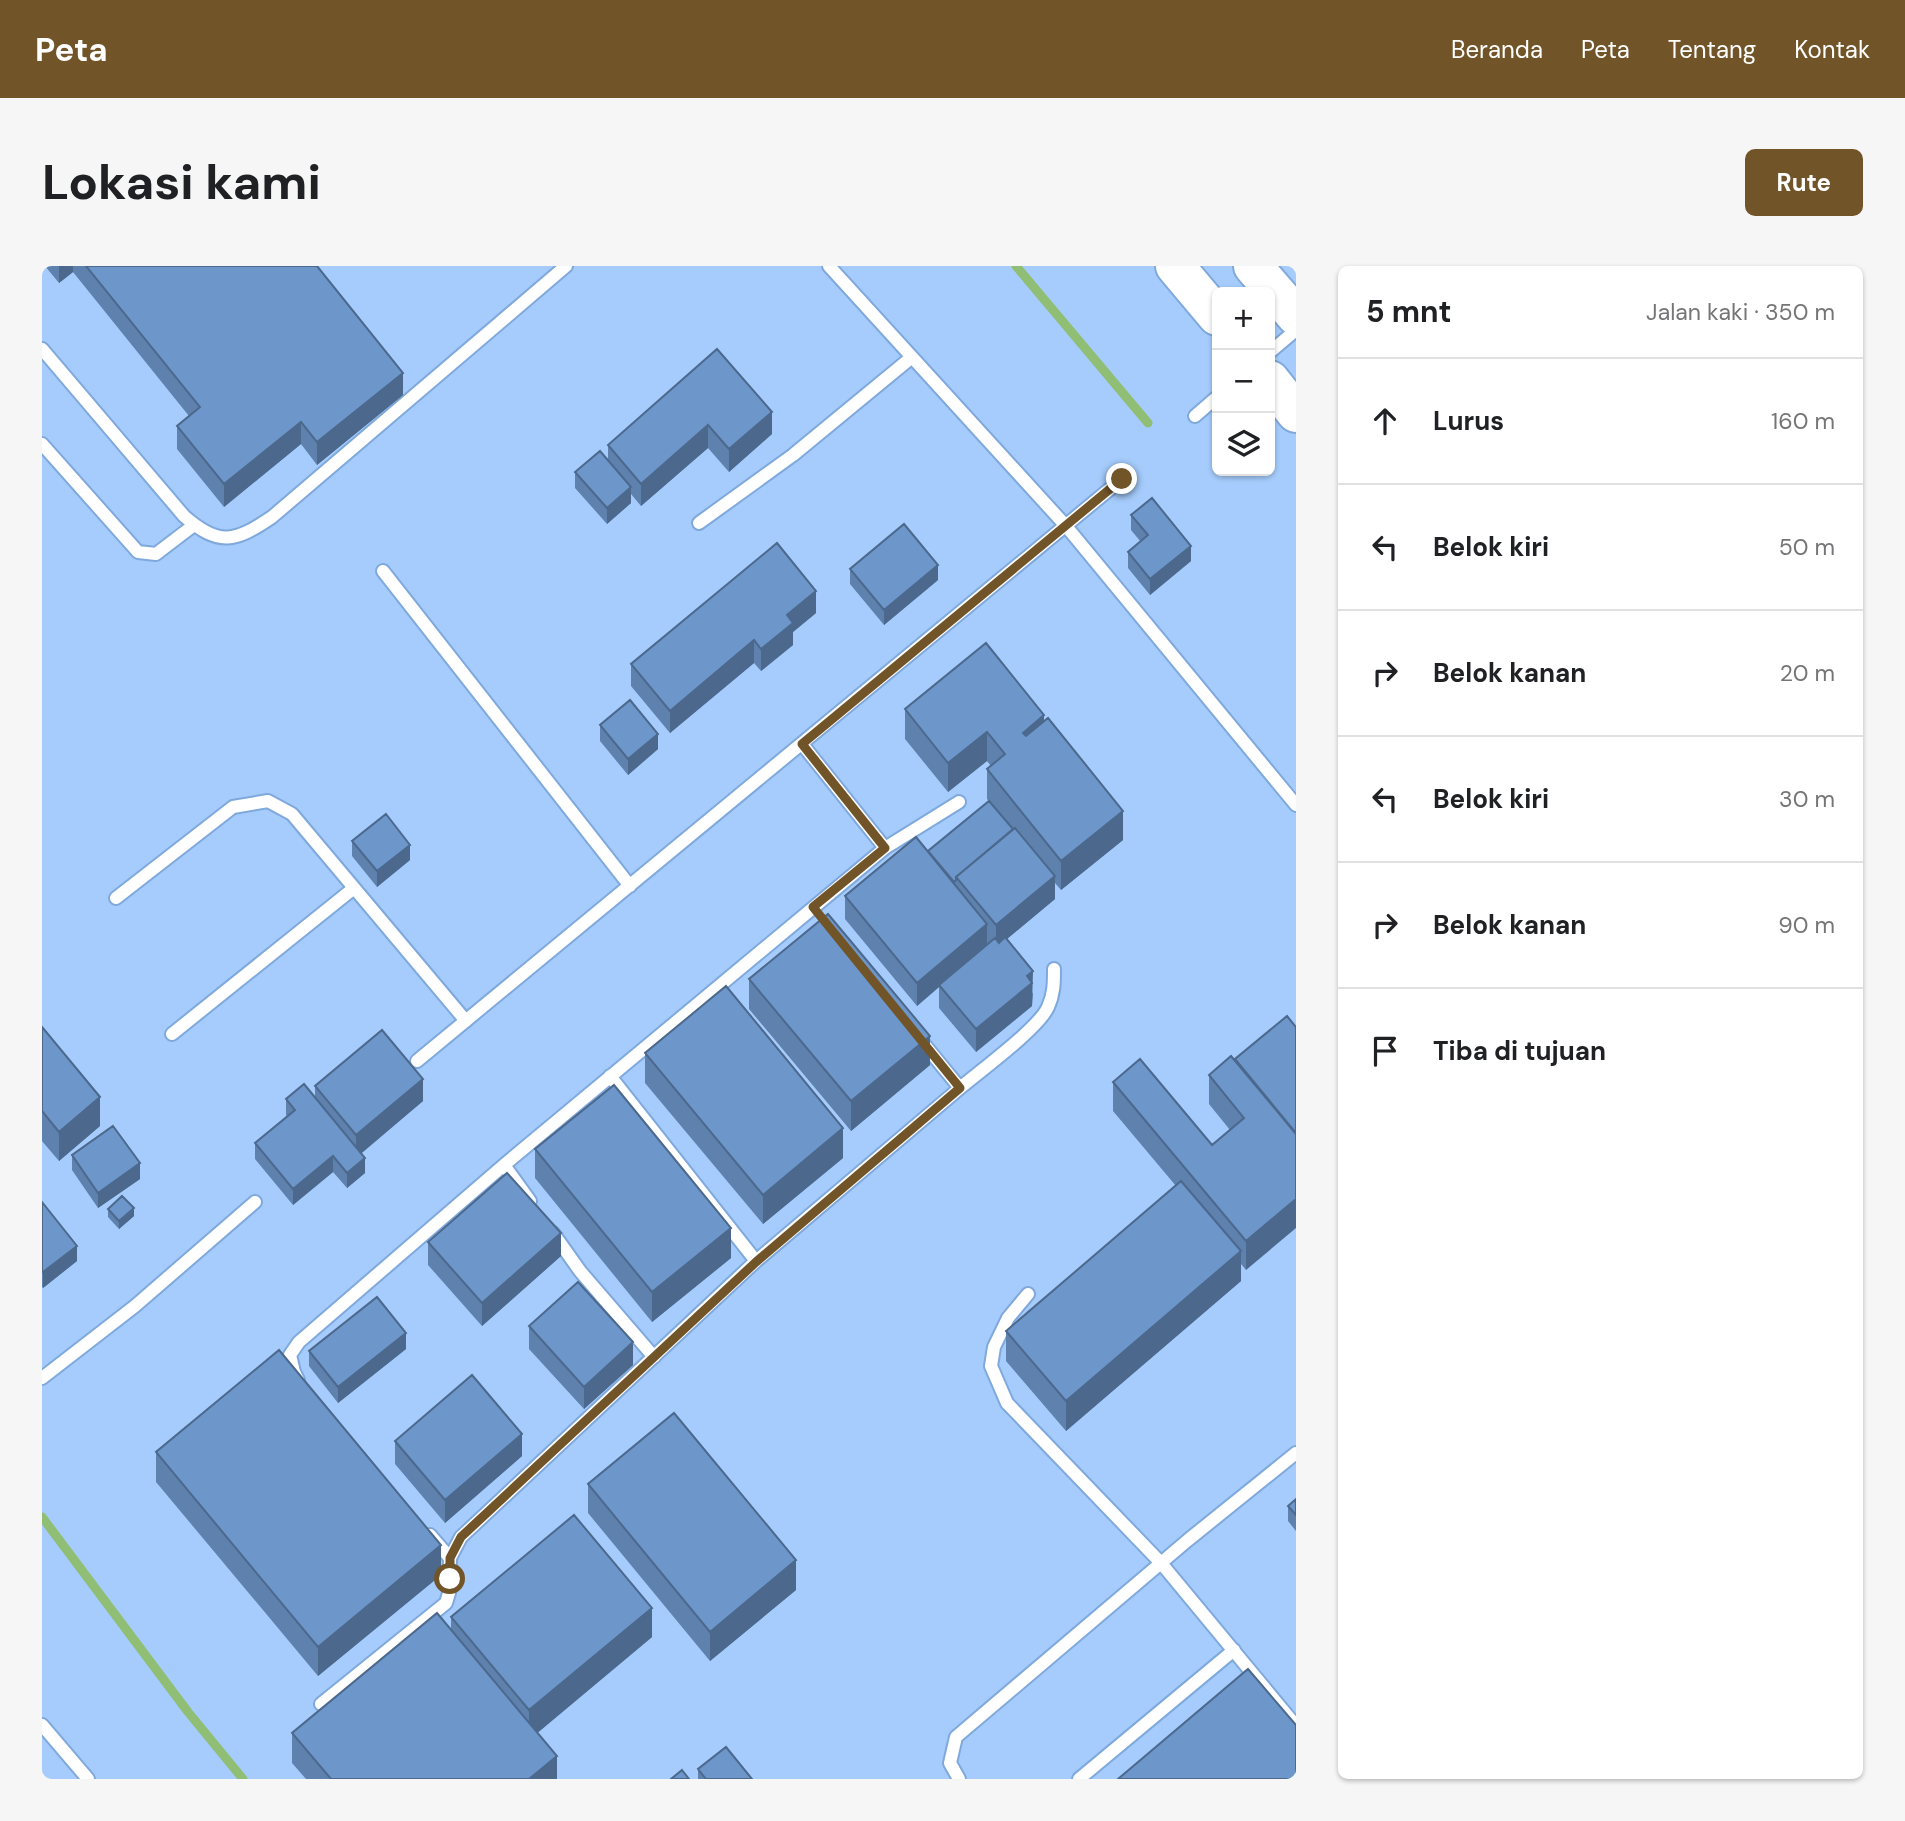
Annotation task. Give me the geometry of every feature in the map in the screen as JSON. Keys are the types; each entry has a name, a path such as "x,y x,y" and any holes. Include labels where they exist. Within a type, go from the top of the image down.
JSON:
{"highway":[{"path":"1175,266 1212,310"},
{"path":"1254,266 1296,316"},
{"path":"1275,386 1296,413"}],"lane":[{"path":"42,349 184,516 216,538 231,539 249,533 272,517 566,266"},
{"path":"829,266 1066,526 1296,804"},
{"path":"1272,350 1296,330"},
{"path":"699,523 793,455 912,358"},
{"path":"1195,416 1212,401"},
{"path":"42,444 138,552 156,554 194,525"},
{"path":"417,1061 1122,479"},
{"path":"383,571 630,886"},
{"path":"802,744 885,848"},
{"path":"116,898 233,807 268,801 292,814 466,1021"},
{"path":"302,1386 294,1372 290,1355 299,1342 504,1165 885,848 959,802"},
{"path":"172,1034 354,888"},
{"path":"813,907 822,918"},
{"path":"321,1704 446,1603 449,1593 450,1558 461,1537 756,1262 1035,1024 1047,1010 1054,991 1054,969"},
{"path":"908,1024 960,1088"},
{"path":"610,1076 756,1262"},
{"path":"504,1165 580,1271 654,1357"},
{"path":"42,1378 135,1306 255,1202"},
{"path":"1028,1294 1008,1318 994,1347 991,1366 1000,1390 1018,1416 1161,1563 1296,1726"},
{"path":"959,1779 950,1763 956,1737 1161,1563 1296,1453"},
{"path":"422,1526 450,1558"},
{"path":"1079,1779 1234,1650"},
{"path":"42,1725 88,1779"}],"shaded area":[{"path":"42,266 1296,266 1296,1779 42,1779"}],"building":[{"path":"86,266 317,266 403,373 317,442 301,422 224,484 177,426 200,407"},
{"path":"717,349 772,412 729,449 708,425 641,484 608,445"},
{"path":"600,451 631,487 607,508 575,472"},
{"path":"1152,498 1191,546 1150,579 1128,552 1148,535 1131,515"},
{"path":"904,524 938,565 884,610 850,569"},
{"path":"777,543 816,591 787,615 793,623 761,649 754,640 670,711 631,664"},
{"path":"986,643 1044,715 1023,733 1026,736 1048,718 1123,811 1061,861 987,769 1005,754 987,732 948,763 905,709"},
{"path":"630,700 658,734 628,759 600,725"},
{"path":"989,801 1013,829 956,877 954,882 928,851"},
{"path":"386,814 410,845 377,871 352,841"},
{"path":"1015,828 1055,876 996,925 956,877"},
{"path":"916,837 987,924 917,983 845,896"},
{"path":"828,914 930,1036 851,1101 749,979"},
{"path":"1005,937 1033,971 1027,976 1032,983 976,1029 939,985 995,938 999,943"},
{"path":"726,986 843,1128 763,1195 645,1053"},
{"path":"1287,1016 1296,1027 1296,1133 1235,1059"},
{"path":"42,1027 100,1097 59,1132 42,1111"},
{"path":"382,1030 423,1079 356,1135 315,1086"},
{"path":"1231,1056 1296,1134 1296,1199 1246,1241 1113,1082 1140,1059 1212,1145 1244,1118 1209,1075"},
{"path":"304,1084 365,1158 347,1173 333,1156 293,1189 255,1143 295,1110 286,1099"},
{"path":"614,1085 731,1228 652,1292 535,1149"},
{"path":"113,1126 140,1163 98,1193 72,1155"},
{"path":"507,1173 561,1233 482,1303 428,1242"},
{"path":"1181,1181 1241,1251 1066,1401 1006,1331"},
{"path":"122,1196 134,1208 119,1221 108,1209"},
{"path":"42,1202 77,1246 43,1272 42,1271"},
{"path":"578,1282 633,1342 584,1387 529,1326"},
{"path":"377,1297 406,1333 338,1387 309,1351"},
{"path":"279,1350 441,1545 318,1647 156,1452"},
{"path":"472,1375 522,1434 445,1500 395,1441"},
{"path":"674,1413 796,1560 710,1632 588,1484"},
{"path":"1296,1499 1296,1515 1288,1506"},
{"path":"574,1515 652,1608 529,1710 451,1617"},
{"path":"437,1613 557,1756 529,1779 331,1779 292,1733"},
{"path":"1248,1669 1296,1725 1296,1779 1118,1779"},
{"path":"726,1747 752,1779 706,1779 698,1769"},
{"path":"682,1770 689,1779 671,1779"}],"waterway":[{"path":"1016,266 1148,423"},
{"path":"42,1517 188,1712 243,1779"}],"route":[{"path":"450,1579 450,1558 461,1537 756,1262 960,1088 813,907 885,848 802,744 1122,479"}]}
